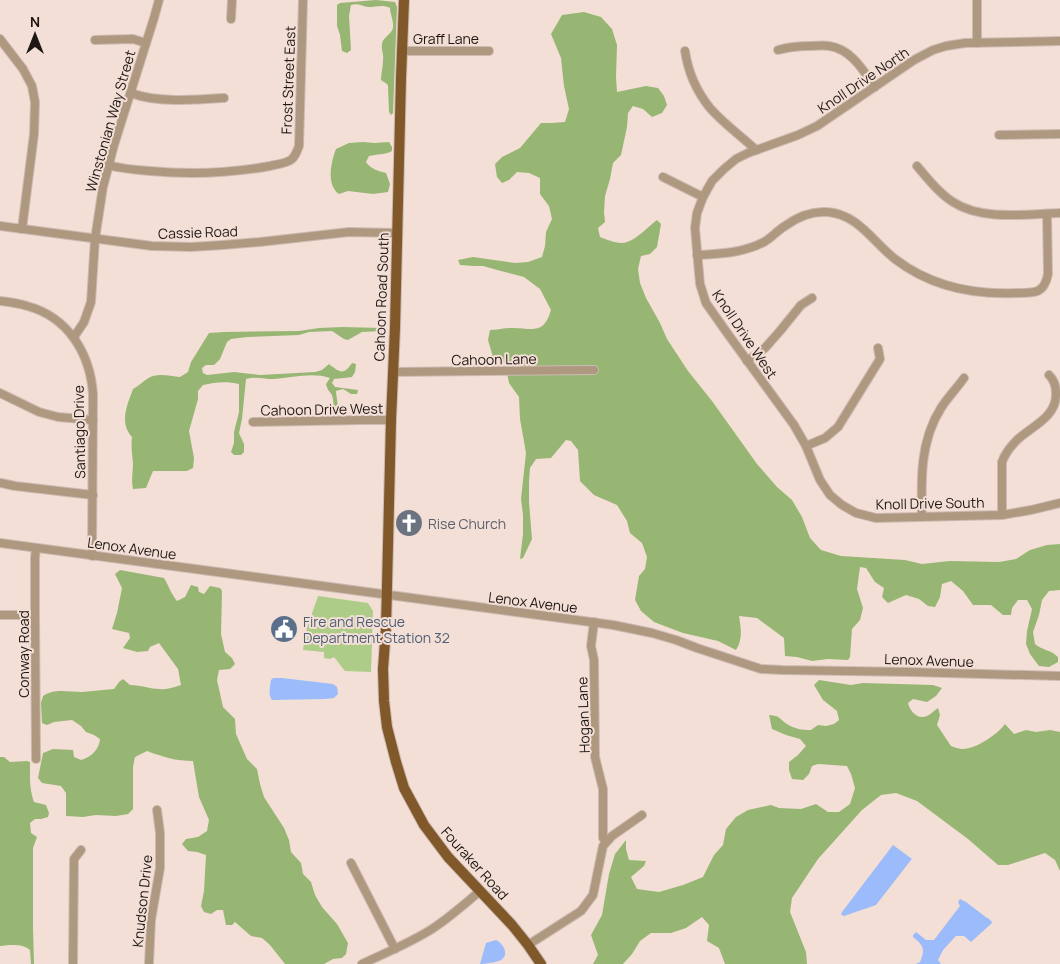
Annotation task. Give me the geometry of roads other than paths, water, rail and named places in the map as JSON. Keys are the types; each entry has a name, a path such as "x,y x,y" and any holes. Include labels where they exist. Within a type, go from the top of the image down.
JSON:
{"main road":[{"name":"Cahoon Road South","path":"386,594 404,0"},
{"name":"Fouraker Road","path":"386,594 383,668 384,701 387,726 404,788 424,825 448,858 512,925 541,964"}],"street":[{"name":"Winstonian Way Street","path":"74,337 84,322 91,302 95,239 108,165 159,0"},
{"path":"232,0 232,19"},
{"name":"Frost Street East","path":"108,165 168,173 208,173 260,168 291,160 297,153 299,146 303,0"},
{"path":"977,0 977,43"},
{"path":"95,40 133,39 146,43"},
{"path":"1,41 23,69 32,86 35,102 34,134 22,229"},
{"name":"Knoll Drive North","path":"703,197 712,181 736,159 817,126 914,60 933,50 965,43 1060,41"},
{"path":"778,50 789,46 834,47 855,60 875,87"},
{"name":"Graff Lane","path":"402,50 489,51"},
{"path":"684,51 690,72 709,107 756,150"},
{"path":"131,93 142,97 169,100 224,98"},
{"path":"999,136 1060,134"},
{"path":"917,166 941,193 967,209 985,214 1003,215 1060,214"},
{"path":"662,177 703,197"},
{"name":"Knoll Drive West","path":"703,197 694,228 700,284 706,303 794,425 806,446"},
{"path":"697,256 750,248 764,242 797,218 828,212 840,214 857,223 894,258 929,278 946,285 978,292 1025,293 1039,291 1046,283 1048,274 1047,214"},
{"name":"Cassie Road","path":"0,226 152,246 192,247 349,232 397,233"},
{"path":"747,361 765,348 801,305 812,298"},
{"name":"Santiago Drive","path":"0,301 28,306 39,310 58,322 74,337 86,359 92,381 93,394 92,556"},
{"path":"806,446 825,438 838,427 880,359 878,348"},
{"name":"Cahoon Lane","path":"393,372 594,370"},
{"path":"1002,515 1002,462 1004,454 1053,410 1056,393 1053,379 1049,375"},
{"path":"922,517 921,479 928,435 940,409 964,378"},
{"path":"0,393 46,414 93,420"},
{"name":"Cahoon Drive West","path":"253,422 391,420"},
{"name":"Knoll Drive South","path":"806,446 820,480 830,494 842,506 872,518 1002,515 1060,503"},
{"path":"1,483 92,495"},
{"name":"Lenox Avenue","path":"0,543 594,622 652,633 761,668 1060,676"},
{"name":"Conway Road","path":"36,548 36,759"},
{"path":"0,615 35,615"},
{"name":"Hogan Lane","path":"594,622 591,646 594,660 595,756 603,789 602,838"},
{"name":"Knudson Drive","path":"149,964 151,920 160,868 160,833 157,810"},
{"path":"528,945 581,911 592,895 603,846 612,836 642,815"},
{"path":"73,964 74,859 81,850"},
{"path":"351,863 395,949"},
{"path":"362,964 430,930 456,912 480,891"}],"water":[{"path":"273,678 333,684 337,687 338,694 334,698 325,699 272,700 270,690"},
{"path":"893,845 912,859 876,905 844,916 842,915 842,912"},
{"path":"960,899 988,918 992,923 971,942 964,936 956,936 943,950 938,960 941,964 916,964 920,962 923,950 913,935 916,932 926,940 934,940 960,906 958,902"},
{"path":"496,940 504,949 504,958 480,964 486,943"}],"place":[{"name":"Rise Church","path":"409,523"},
{"name":"Fire and Rescue Department Station 32","path":"284,629"}]}
